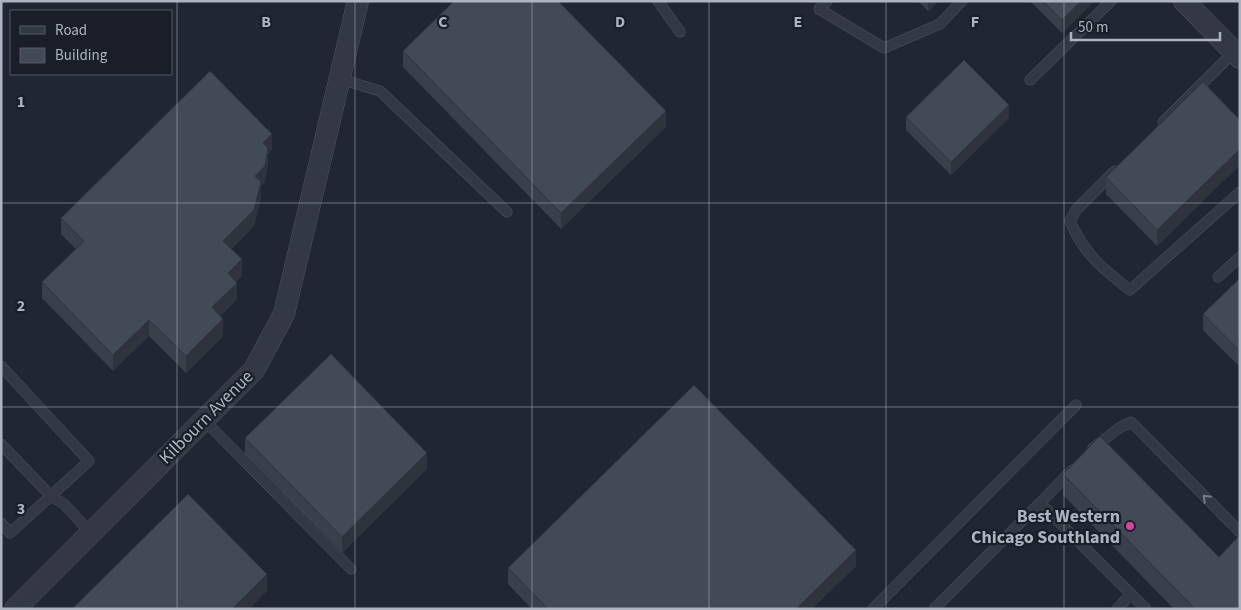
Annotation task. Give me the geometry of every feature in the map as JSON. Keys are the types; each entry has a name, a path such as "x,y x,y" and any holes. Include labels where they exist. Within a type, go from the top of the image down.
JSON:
{"street":[{"name":"Kilbourn Avenue","path":"15,609 254,370 284,314 358,1"},
{"path":"1187,2 1237,55"}],"lane":[{"path":"658,1 680,32"},
{"path":"827,1 819,9 884,48 940,24 962,1"},
{"path":"1030,80 1111,1"},
{"path":"1152,133 1237,55"},
{"path":"340,79 380,91 507,212"},
{"path":"1124,161 1076,210 1070,221 1079,243 1105,270 1130,290 1240,192"},
{"path":"1218,277 1240,256"},
{"path":"1,366 90,461 10,532 1,523"},
{"path":"873,609 1076,405"},
{"path":"204,420 351,569"},
{"path":"934,609 1085,456 1120,428 1131,422 1240,532"},
{"path":"1,444 50,495 65,505 91,533"},
{"path":"1040,503 1146,609"},
{"path":"1117,609 1131,594"}],"building":[{"path":"454,1 558,1 666,111 561,213 403,51"},
{"path":"1043,1 1081,1 1062,20"},
{"path":"964,60 1009,105 951,162 906,117"},
{"path":"210,71 272,134 263,143 268,148 265,166 255,176 261,182 254,210 223,241 242,259 228,273 237,283 212,307 223,319 186,356 149,320 113,355 42,282 84,241 61,218"},
{"path":"1203,82 1240,120 1240,149 1157,230 1106,177"},
{"path":"1240,278 1240,351 1203,314"},
{"path":"331,354 427,453 342,537 245,438"},
{"path":"694,385 856,550 796,609 548,609 508,568"},
{"name":"Best Western Chicago Southland","path":"1100,436 1219,557 1240,537 1240,609 1195,609 1063,474"},
{"path":"188,494 267,574 232,609 72,609"}],"place":[{"name":"Best Western Chicago Southland","path":"1130,526"}]}
